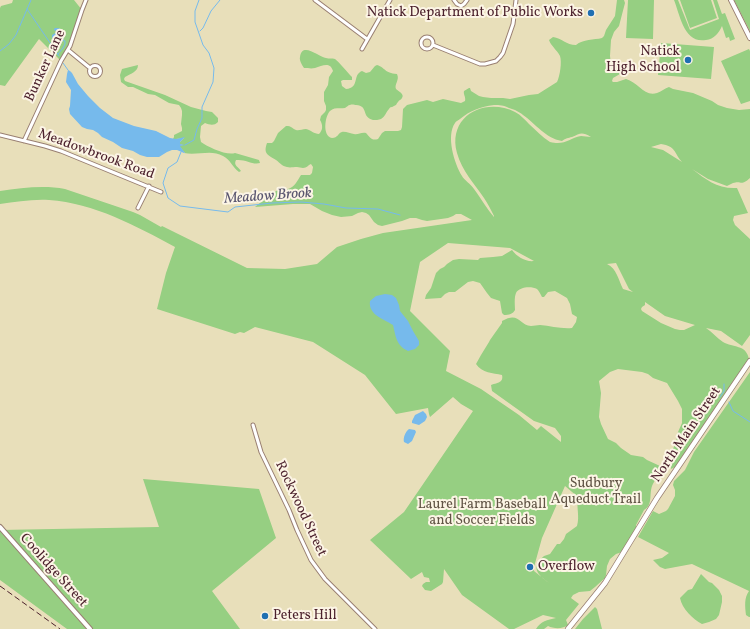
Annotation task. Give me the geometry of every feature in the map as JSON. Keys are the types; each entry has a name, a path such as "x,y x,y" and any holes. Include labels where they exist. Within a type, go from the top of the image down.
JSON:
{"main road":[{"path":"731,0 750,38"},
{"name":"North Main Street","path":"568,629 605,584 664,488 750,361"},
{"name":"Coolidge Street","path":"0,527 90,629"}],"street":[{"name":"Bunker Lane","path":"24,141 61,60 72,41 86,0"},
{"path":"315,0 368,39"},
{"path":"362,50 390,0"},
{"path":"454,0 461,6 467,0"},
{"path":"433,45 480,64 496,61 500,58 505,46 514,17 516,0"},
{"path":"424,38 429,38 433,41 433,45 429,49 425,49 421,42 424,38"},
{"path":"68,50 90,68"},
{"name":"Meadowbrook Road","path":"0,135 62,152 161,192"},
{"path":"138,208 148,186"},
{"name":"Rockwood Street","path":"253,425 268,467 311,560 325,579 375,629"}],"green space":[{"path":"13,0 74,0 82,10 72,41 61,61 39,39 5,86 0,85 0,8 1,6 12,3"},
{"path":"617,0 624,0 625,3 619,26 614,32 611,40 611,64 620,69 620,74 613,78 613,82 626,79 652,94 669,87 693,93 727,108 739,110 750,109 750,178 743,183 736,182 727,186 708,179 692,169 713,183 724,187 737,188 748,213 734,216 733,220 735,225 750,239 750,335 742,346 721,331 706,328 723,342 739,347 745,351 749,359 675,467 671,469 670,462 673,449 682,423 682,409 667,383 642,372 618,369 610,372 599,381 601,393 599,417 608,439 616,443 631,455 643,457 660,466 663,471 662,474 656,478 651,489 649,505 644,510 636,525 636,528 622,552 616,554 610,559 605,578 590,591 579,592 573,595 571,598 579,604 566,620 568,625 561,628 548,626 544,629 536,629 547,620 556,618 543,615 514,629 509,629 462,595 444,569 442,584 431,591 425,590 422,586 426,582 430,582 429,578 424,577 422,572 411,579 370,540 404,512 473,411 453,397 430,417 428,408 396,414 365,375 313,342 255,327 244,333 240,332 235,334 157,309 166,273 175,247 130,224 98,211 66,202 30,200 0,204 0,191 41,187 65,189 140,215 161,227 162,226 247,268 285,269 317,264 337,247 361,239 383,233 472,220 461,214 456,214 448,218 427,221 410,218 382,226 374,222 366,213 362,212 352,216 341,217 322,211 310,204 255,207 278,190 292,187 296,184 301,175 310,175 312,173 313,167 311,164 304,168 285,167 266,152 267,143 272,143 278,133 286,126 297,130 306,129 317,134 319,134 322,129 320,120 321,116 326,110 324,92 328,85 329,77 333,71 328,65 314,68 304,68 300,60 301,52 307,50 326,58 335,59 352,77 352,80 341,81 342,86 346,89 355,84 359,73 362,71 366,73 370,72 377,65 387,72 397,74 398,78 396,89 402,94 403,97 396,105 390,108 381,119 369,119 362,107 353,105 332,110 327,117 325,126 327,134 332,138 343,132 355,134 366,133 371,138 378,139 385,131 401,130 403,109 407,105 427,100 433,102 443,99 461,103 465,101 464,91 469,88 479,96 491,98 510,99 538,94 557,82 560,73 560,56 549,40 553,37 569,44 576,45 585,41 602,38 615,16","holes":["500,105 515,110 546,134 562,141 581,134 591,137 581,136 555,143 550,142 542,136 515,112 503,108 492,107 471,113 463,120 458,129 455,140 457,153 465,171 485,200 494,217 473,187 464,179 459,171 451,142 452,128 456,122 472,111 484,107","661,144 669,146 674,150 682,162 663,150 651,147","448,243 510,248 534,261 528,261 516,255 512,250 502,256 480,258 478,260 453,260 436,273 431,288 425,299 441,298 445,294 455,292 468,282 473,281 480,283 491,298 500,301 502,313 504,315 511,314 515,310 516,293 522,288 529,287 537,289 542,297 544,297 548,292 555,291 567,298 572,314 577,317 572,328 540,325 531,326 515,318 508,318 502,321 476,364 484,371 502,375 501,381 491,385 492,391 534,421 555,428 561,436 561,442 541,426 537,430 519,415 481,389 446,371 450,351 410,311 420,262","616,263 629,289 633,292 623,289 615,271 607,264","645,302 665,316 695,325 684,330 675,329 661,323 642,311 642,307 645,305","565,486 578,497 577,526 566,534 564,539 560,544 557,544 550,554 544,556 539,561 536,567 539,574 543,578 534,571 542,538"]},
{"path":"628,0 654,0 653,39 626,38"},
{"path":"674,0 678,0 690,30 719,19 713,0 717,0 722,14 725,13 735,39 730,41 729,37 726,38 722,26 716,35 709,39 699,40 693,38 684,27"},
{"path":"680,0 711,0 717,18 690,28"},
{"path":"734,0 750,0 750,31"},
{"path":"661,43 714,47 711,79 658,75"},
{"path":"749,49 750,101 741,104 721,61"},
{"path":"138,65 135,71 125,77 125,81 165,95 191,107 212,112 218,118 218,122 212,125 205,123 201,126 201,142 223,152 232,154 235,153 259,160 260,163 236,160 236,165 241,171 239,172 228,159 218,154 184,153 179,146 183,145 180,144 180,142 184,138 173,139 174,135 182,131 182,111 179,105 169,103 155,95 148,94 133,87 128,87 121,82 120,75 122,69"},
{"path":"750,372 749,617 746,615 745,605 746,596 749,591 692,564 665,569 660,567 653,560 662,558 669,553 638,537 653,511 659,514 668,509 675,496 673,485 674,481 685,470 694,452"},
{"path":"143,479 259,489 276,538 212,591 240,629 67,629 0,580 0,530 159,527"},
{"path":"701,574 719,590 722,596 719,615 716,619 702,624 688,613 680,598 688,590 692,589"},
{"path":"595,607 597,609 602,629 575,629 583,619"}],"water":[{"path":"55,28 62,30 63,32 64,37 62,42 56,42 52,38 52,35 57,32 54,30"},
{"path":"68,70 72,73 78,84 88,96 113,118 134,126 156,131 170,138 176,139 185,137 180,144 185,145 180,146 185,153 172,150 159,157 147,157 122,148 102,137 93,130 82,127 70,114 69,109 71,90 66,82"},
{"path":"385,294 392,295 396,298 400,311 408,321 419,341 419,345 415,349 408,351 404,349 397,340 393,325 377,316 371,310 370,301 376,296"},
{"path":"423,411 427,417 425,421 419,425 412,423 415,415"},
{"path":"409,429 415,430 416,432 412,441 408,444 404,442 404,439 405,433"}],"waterway":[{"path":"0,51 9,44 16,35 31,0"},
{"path":"185,145 194,140 202,118 202,107 213,82 214,68 209,53 203,45 195,22 195,11 199,0"},
{"path":"200,31 211,11 220,0"},
{"name":"Meadow Brook","path":"27,9 59,56"},
{"path":"58,54 65,44 65,41 63,40"},
{"path":"53,47 58,47 60,43"},
{"name":"Meadow Brook","path":"63,63 68,70"},
{"name":"Meadow Brook","path":"181,152 177,162 168,168 163,183 168,198 180,206 228,212 235,207 301,202 346,208 378,209 400,215"},
{"path":"720,397 724,391 724,384"},
{"path":"729,402 733,411 750,422"}],"railway":[{"path":"0,586 60,629"}],"place":[{"name":"Natick Department of Public Works","path":"591,13"},
{"name":"Natick High School","path":"688,60"},
{"name":"Overflow","path":"530,567"},
{"name":"Peters Hill","path":"265,616"}],"park label":[{"name":"Sudbury Aqueduct Trail","path":"596,492"},
{"name":"Laurel Farm Baseball and Soccer Fields","path":"482,514"}]}
